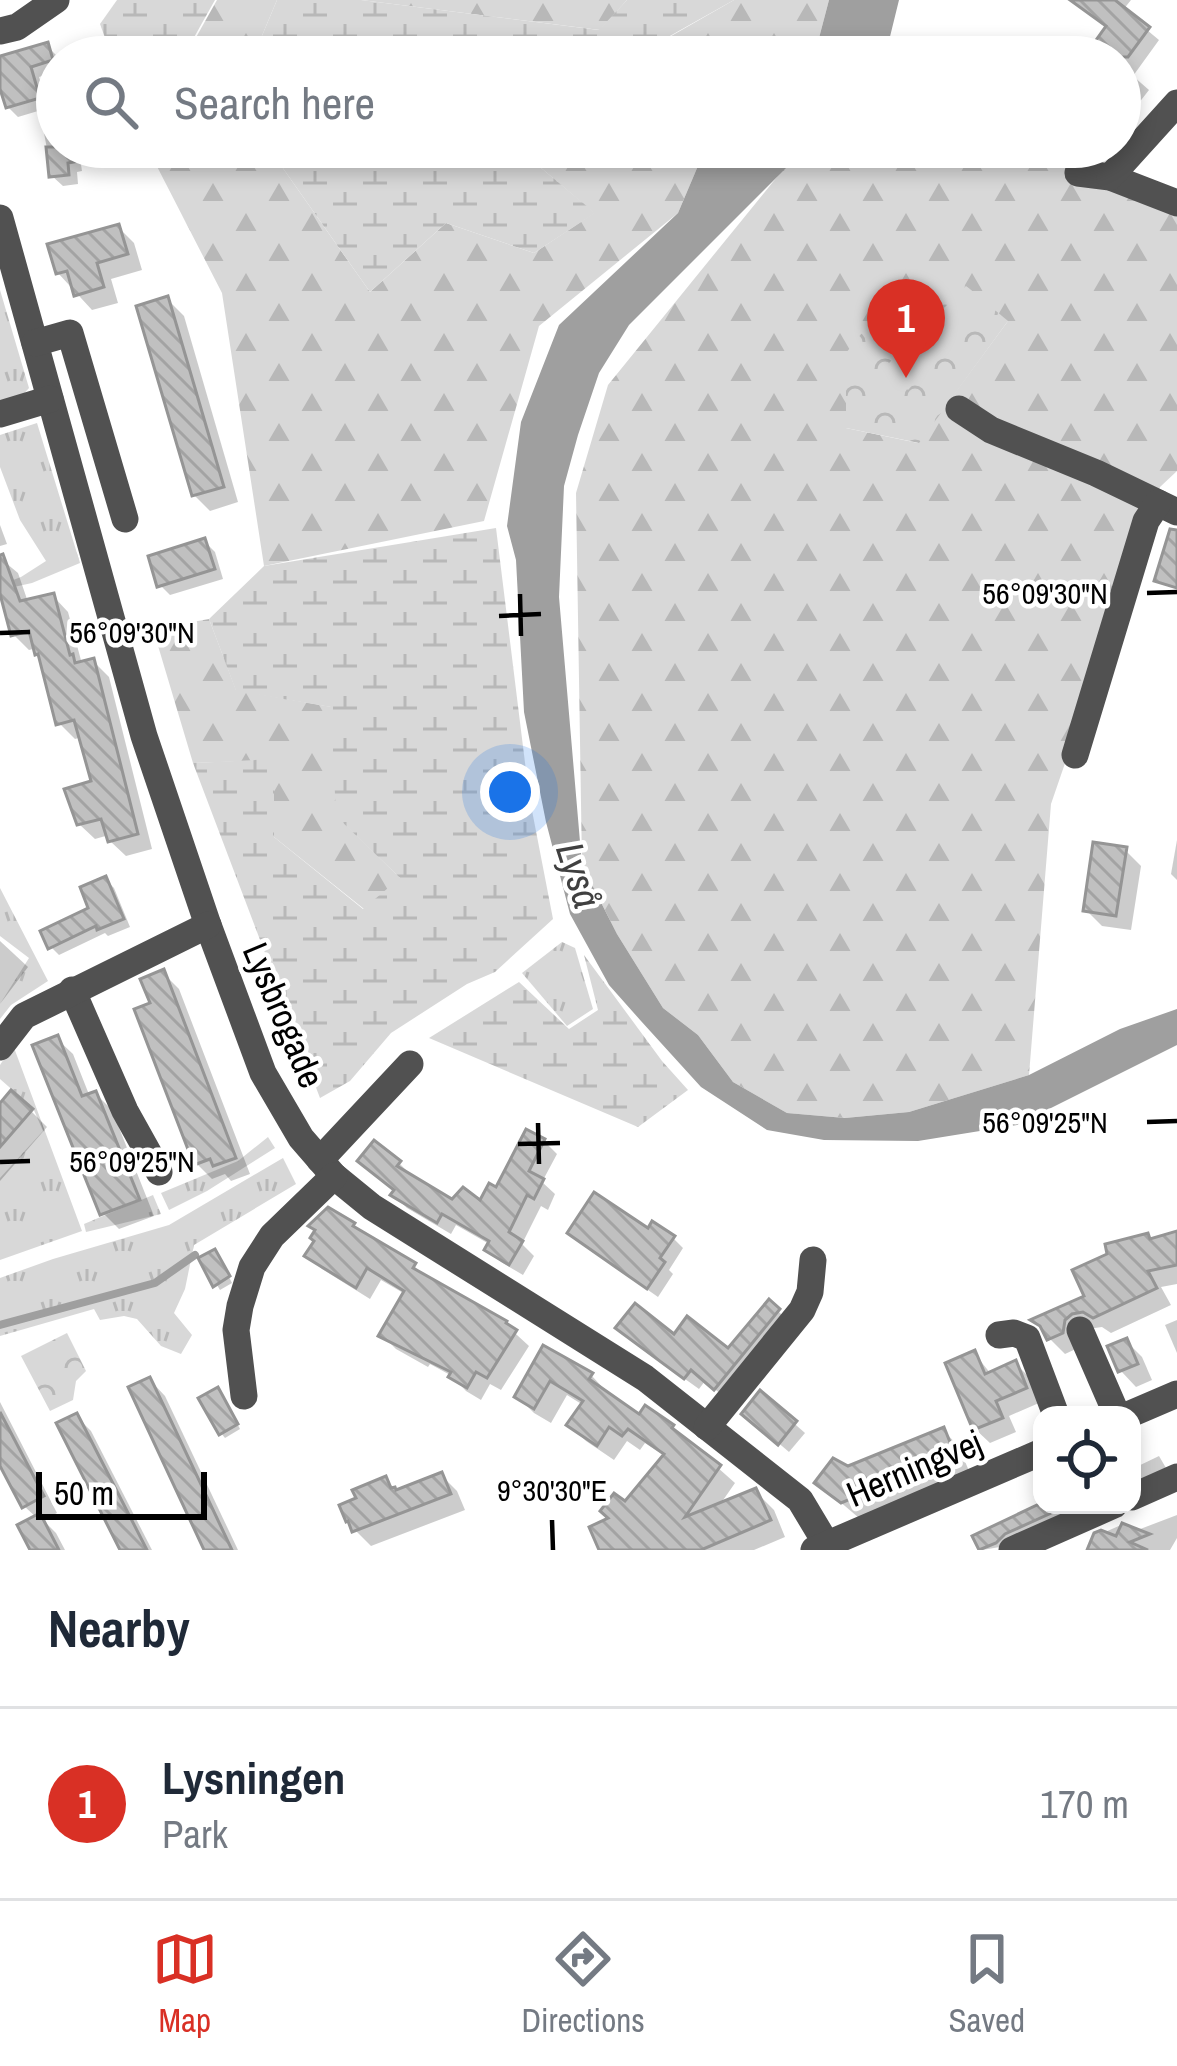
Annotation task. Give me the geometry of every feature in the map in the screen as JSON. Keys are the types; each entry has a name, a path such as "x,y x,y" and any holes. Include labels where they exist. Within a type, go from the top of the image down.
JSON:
{"street":[{"path":"0,31 17,27 56,0"},
{"path":"1141,143 1177,103"},
{"path":"1110,177 1118,168"},
{"path":"1078,173 1110,177 1177,203"},
{"name":"Lysbrogade","path":"0,218 145,736 262,1073 301,1138 372,1208 645,1378 800,1499 821,1547"},
{"path":"35,343 70,333 124,519"},
{"path":"0,414 50,399"},
{"path":"959,409 991,430 1168,507"},
{"path":"74,482 111,472"},
{"path":"1075,754 1146,521 1168,507"},
{"path":"0,1047 24,1016 208,925"},
{"path":"72,990 125,1111 160,1172"},
{"path":"244,1396 236,1330 252,1267 410,1064"},
{"path":"707,1426 802,1310 810,1292 813,1260"},
{"path":"1080,1330 1113,1406"},
{"path":"999,1335 1027,1338 1053,1406"},
{"path":"1141,1410 1176,1396"},
{"name":"Herningvej","path":"821,1547 1033,1456"},
{"path":"1141,1493 1177,1477"},
{"path":"1016,1549 1094,1514"}],"green space":[{"path":"117,0 215,0 195,36 104,36 100,24"},
{"path":"217,0 277,0 262,36 197,36"},
{"path":"277,0 361,0 599,30 627,0 734,0 670,36 262,36"},
{"path":"361,0 627,0 600,30"},
{"path":"734,0 829,0 820,36 671,36"},
{"path":"158,168 283,168 370,292 446,223 534,253 594,213 541,168 697,168 678,213 539,326 484,521 264,566 222,293"},
{"path":"283,168 541,168 595,213 534,253 446,223 370,292"},
{"path":"785,168 1077,168 1177,214 1177,471 1160,487 1051,804 1029,1075 909,1112 845,1118 787,1113 733,1082 698,1035 663,1008 617,934 582,865 576,493 608,385","holes":["1008,321 918,443 846,428"]},
{"path":"948,271 1008,321 919,443 846,428 846,353 881,309"},
{"path":"966,286 988,304 908,390 883,369"},
{"path":"0,290 29,388 21,397 0,403"},
{"path":"37,423 80,563 32,583 0,590 0,585 46,561 20,520 0,467 0,435"},
{"path":"496,528 529,795 553,919 495,972 467,984 391,1033 350,1081 320,1098 193,763 274,759 274,837 363,909 400,878 336,816 331,707 236,691 209,619 264,566"},
{"path":"209,619 236,690 332,707 337,816 401,879 364,909 274,837 273,760 193,763 153,629"},
{"path":"0,888 48,981 11,1005 0,1019 0,1004 29,958 0,936"},
{"path":"562,942 575,948 593,1009 567,1026 522,973"},
{"path":"584,955 688,1090 638,1127 429,1038 519,982 569,1029 598,1010"},
{"path":"13,1045 82,1231 0,1260 0,1178 43,1131 33,1108 0,1079 0,1065"},
{"path":"268,1137 275,1148 169,1210 161,1193 238,1161"},
{"path":"283,1158 296,1184 194,1245 185,1289 174,1313 192,1335 181,1354 161,1346 137,1319 100,1320 94,1309 0,1336 0,1278 169,1225"},
{"path":"153,1195 161,1214 86,1232 84,1224"},
{"path":"67,1333 86,1371 76,1381 73,1400 50,1411 21,1356"}],"water":[{"path":"829,0 899,0 890,36 820,36"},
{"name":"Lyså","path":"697,168 786,168 629,325 599,373 578,435 564,486 559,597 582,865 663,1008 698,1035 733,1082 787,1113 845,1118 909,1112 1029,1075 1120,1029 1177,1009 1177,1045 1017,1125 918,1141 824,1140 767,1130 701,1087 609,985 570,914 524,712 516,560 507,526 521,422 559,325 678,213"}],"building":[{"path":"1070,0 1115,0 1150,27 1141,39 1099,36 1106,26"},
{"path":"36,46 36,65 31,67 36,99 6,108 0,89 0,56"},
{"path":"48,168 68,168 69,175 49,177"},
{"path":"119,224 128,254 97,263 104,287 74,296 67,271 56,274 47,244"},
{"path":"168,296 224,487 192,496 136,306"},
{"path":"1170,529 1177,530 1177,588 1154,581"},
{"path":"205,538 215,569 157,587 148,556"},
{"path":"3,554 20,601 54,593 70,655 75,663 94,658 138,834 108,842 101,819 77,825 64,789 91,781 74,720 56,725 29,631 11,636 0,594"},
{"path":"1093,842 1127,847 1116,916 1083,911"},
{"path":"106,876 124,919 97,930 96,926 48,949 40,931 88,908 80,887"},
{"path":"164,969 236,1158 213,1166 210,1159 194,1165 134,1009 150,1003 140,979"},
{"path":"58,1035 82,1096 96,1091 140,1200 100,1215 32,1045"},
{"path":"11,1090 33,1109 0,1147 0,1103"},
{"path":"526,1129 545,1139 529,1171 544,1179 534,1199 527,1195 509,1232 523,1241 509,1265 484,1250 489,1241 442,1214 437,1223 390,1195 394,1190 357,1161 374,1140 401,1161 397,1166 452,1199 463,1187 480,1200 489,1183 496,1187"},
{"path":"594,1192 648,1228 652,1221 675,1236 647,1289 567,1233"},
{"path":"328,1207 416,1263 413,1268 517,1330 487,1378 476,1372 467,1388 448,1377 451,1372 378,1336 404,1291 367,1268 356,1288 304,1256 314,1241 310,1238 315,1230 308,1226"},
{"path":"1177,1231 1177,1265 1148,1271 1157,1288 1093,1318 1083,1312 1072,1314 1065,1320 1063,1333 1047,1340 1040,1326 1030,1320 1084,1296 1072,1270 1107,1254 1105,1244"},
{"path":"215,1249 230,1276 213,1287 198,1258"},
{"path":"769,1299 780,1309 714,1390 691,1370 684,1379 615,1328 635,1303 674,1334 687,1316 728,1348"},
{"path":"1127,1338 1138,1364 1118,1372 1107,1346"},
{"path":"543,1345 593,1373 589,1379 639,1414 645,1405 721,1465 685,1517 756,1488 771,1520 701,1550 599,1550 589,1527 608,1518 600,1511 614,1493 625,1501 664,1454 628,1429 622,1436 609,1427 597,1446 566,1425 583,1401 550,1381 534,1409 514,1397"},
{"path":"975,1350 985,1374 1016,1360 1027,1388 996,1401 1003,1418 973,1430 945,1363"},
{"path":"150,1377 232,1550 204,1550 128,1387"},
{"path":"218,1387 238,1424 219,1435 198,1398"},
{"path":"760,1390 797,1421 778,1445 741,1414"},
{"path":"0,1412 44,1496 22,1508 0,1466"},
{"path":"77,1413 147,1550 120,1550 56,1423"},
{"path":"944,1427 955,1455 841,1503 814,1483 833,1458 848,1466"},
{"path":"442,1472 451,1494 352,1532 346,1522 339,1505 356,1498 352,1490 386,1476 396,1490"},
{"path":"1033,1507 1033,1514 1049,1514 979,1550 972,1536"},
{"path":"40,1513 59,1550 30,1550 17,1525"},
{"path":"1122,1523 1150,1534 1130,1542 1148,1550 1087,1550 1094,1533 1101,1530 1116,1536"}],"waterway":[{"path":"0,1325 155,1283 195,1255"}],"place":[{"name":"Lysningen","path":"906,378"}]}
